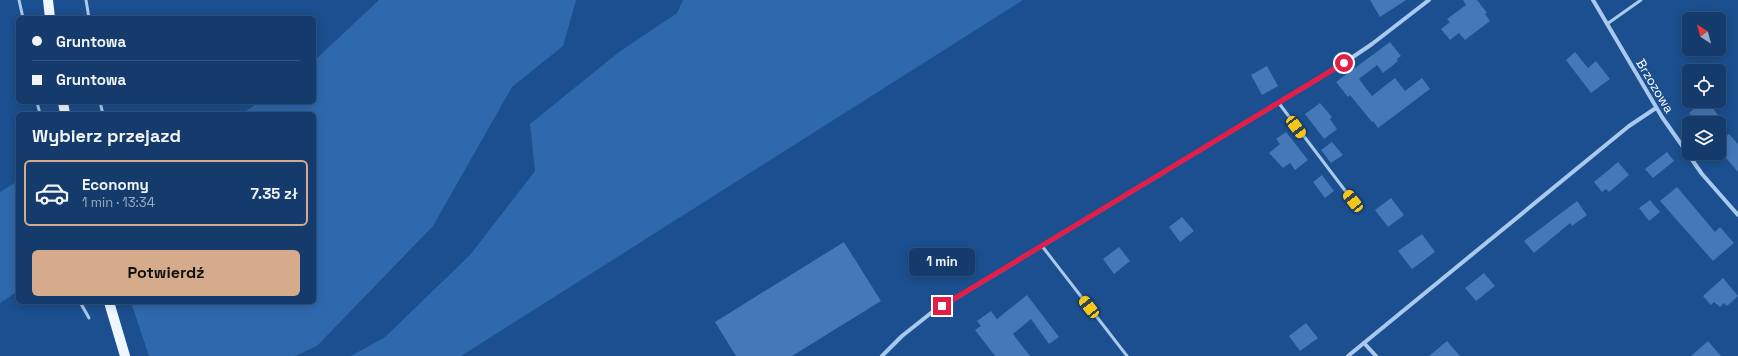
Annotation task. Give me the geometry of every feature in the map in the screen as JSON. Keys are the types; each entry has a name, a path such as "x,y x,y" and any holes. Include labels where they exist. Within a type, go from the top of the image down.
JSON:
{"main road":[{"path":"48,0 50,16"},
{"path":"110,304 125,356"}],"street":[{"path":"882,356 902,336 931,313 1366,48 1429,0"},
{"name":"Brzozowa","path":"1593,0 1656,108 1702,174 1738,215"},
{"path":"1348,356 1623,131 1656,108"},
{"path":"1364,343 1376,356"}],"lane":[{"path":"19,0 23,16"},
{"path":"86,0 89,16"},
{"path":"1607,24 1640,0"},
{"path":"1278,102 1353,201"},
{"path":"1042,246 1127,356"},
{"path":"81,304 89,318"}],"shaded area":[{"path":"379,0 576,0 563,46 512,87 433,226 317,346 295,356 149,356 132,304 316,304 316,112 245,112 256,104 316,104 316,59"},
{"path":"683,0 1023,0 461,356 351,356 385,337 470,255 535,171 530,124 619,52 677,13"},
{"path":"16,182 16,292 0,303 0,192"}],"building":[{"path":"1370,0 1406,0 1380,17"},
{"path":"1463,0 1477,0 1487,13 1485,14 1490,21 1465,40 1459,33 1450,40 1441,29 1450,22 1447,19 1466,5"},
{"path":"1390,42 1401,56 1397,59 1398,61 1383,73 1377,65 1359,79 1372,96 1395,78 1405,91 1422,78 1430,89 1378,128 1350,95 1348,97 1336,82"},
{"path":"1575,52 1588,68 1596,61 1610,79 1591,93 1566,60"},
{"path":"1267,66 1278,86 1262,95 1251,75"},
{"path":"1320,103 1332,117 1330,119 1337,129 1324,139 1305,114"},
{"path":"1695,108 1713,108 1719,116 1692,116 1689,113"},
{"path":"1286,132 1308,160 1295,170 1290,163 1283,168 1269,153 1280,144 1276,139"},
{"path":"1729,134 1738,144 1738,172 1726,158 1726,136"},
{"path":"1332,142 1343,155 1331,163 1321,150"},
{"path":"1667,152 1674,161 1653,178 1645,169"},
{"path":"1618,162 1629,175 1609,192 1606,189 1602,192 1594,182"},
{"path":"1322,175 1334,191 1325,198 1313,182"},
{"path":"1677,187 1715,232 1720,227 1734,243 1713,261 1660,201"},
{"path":"1391,198 1404,215 1388,227 1375,210"},
{"path":"1650,200 1660,212 1649,221 1639,208"},
{"path":"1577,201 1587,215 1572,226 1570,223 1534,253 1524,241"},
{"path":"1182,217 1194,231 1180,242 1169,227"},
{"path":"1422,234 1435,252 1412,269 1398,251"},
{"path":"844,242 881,301 792,356 736,356 715,322"},
{"path":"1119,247 1130,261 1114,274 1103,259"},
{"path":"1484,273 1495,286 1476,301 1465,288"},
{"path":"1723,278 1738,296 1727,306 1724,303 1720,307 1714,302 1711,305 1703,296"},
{"path":"1027,295 1059,337 1049,344 1031,319 1013,334 1030,356 995,356 975,330 981,326 977,321 991,311 997,319"},
{"path":"1306,323 1318,338 1300,351 1289,336"},
{"path":"1447,341 1460,356 1429,356"},
{"path":"1708,341 1721,356 1691,356"}],"route":[{"path":"942,306 1344,63"}]}
